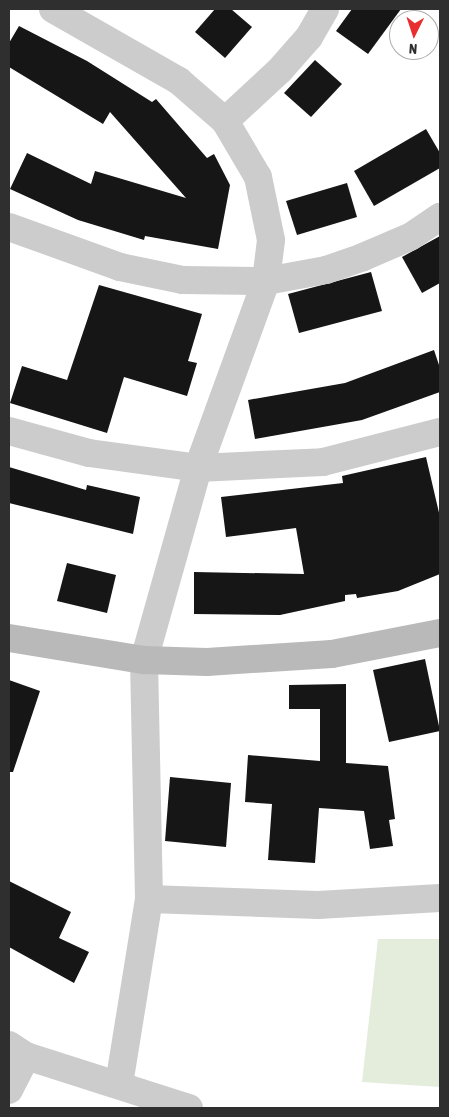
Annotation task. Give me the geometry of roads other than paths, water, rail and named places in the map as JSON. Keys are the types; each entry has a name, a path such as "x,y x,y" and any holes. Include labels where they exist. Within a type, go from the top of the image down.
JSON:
{"street":[{"path":"53,9 91,18 179,81 225,121 258,177 271,240 266,281 198,468 144,660 149,899 119,1085"},
{"path":"225,121 280,70 325,9"},
{"path":"9,227 120,267 183,280 266,281 326,270 363,257 410,237 440,217"},
{"path":"9,431 89,453 198,468 322,462 440,432"},
{"path":"9,638 144,660 281,659 391,646 440,633"},
{"path":"149,899 318,904 440,898"},
{"path":"9,1090 17,1051 189,1108"}]}
